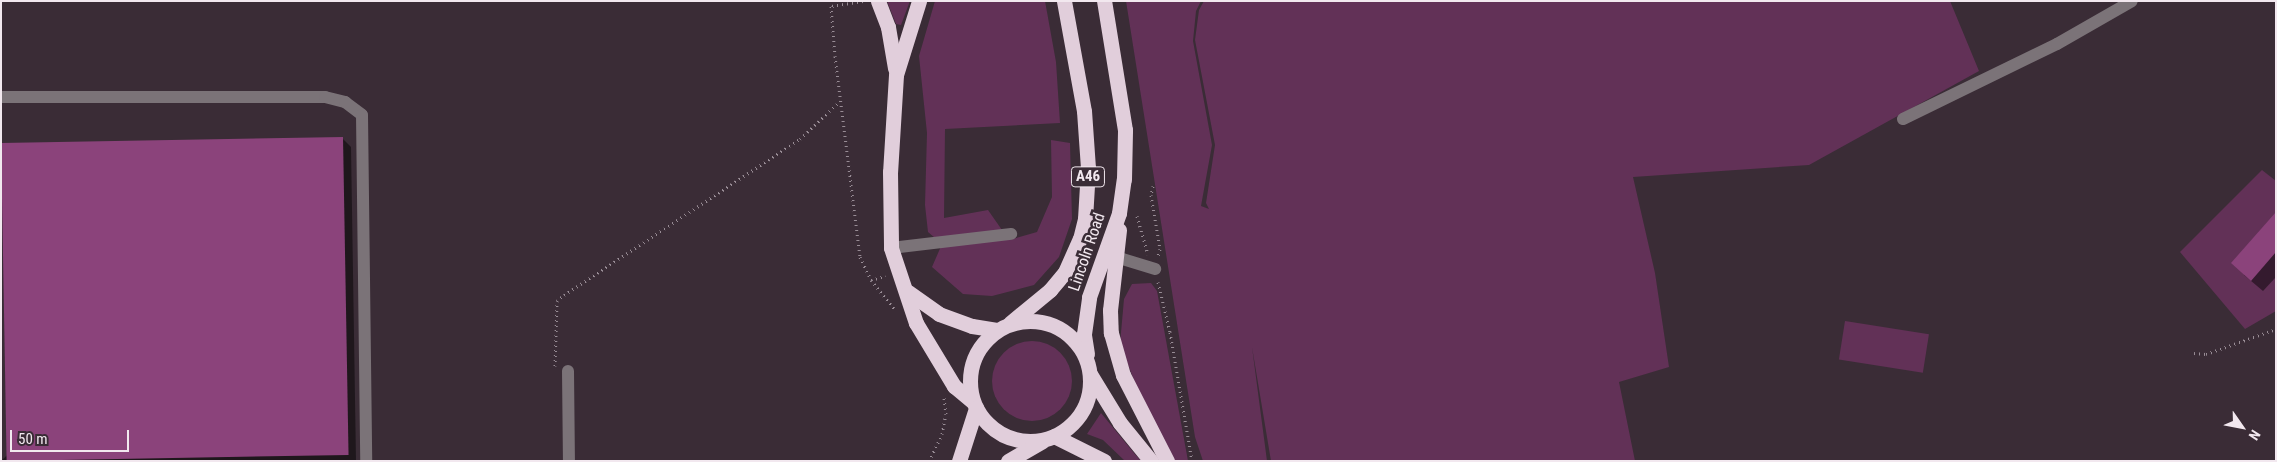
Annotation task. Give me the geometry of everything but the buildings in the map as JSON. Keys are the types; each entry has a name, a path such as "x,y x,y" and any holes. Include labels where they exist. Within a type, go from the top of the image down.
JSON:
{"highway":[{"path":"878,1 888,27 896,75"},
{"path":"919,1 907,32 896,75 890,172 891,248 897,272 908,292 916,323 954,386 975,405"},
{"name":"Lincoln Road","path":"1002,328 1050,290 1065,272 1080,239 1085,219 1088,168 1084,111 1064,1"},
{"name":"Lincoln Road","path":"1089,370 1084,334 1088,297 1119,213 1124,179 1125,130 1104,1"},
{"name":"A46","path":"1119,213 1110,310 1116,356 1134,399 1167,461"},
{"path":"908,292 940,314 972,326 1002,328 1032,320 1057,327 1077,343 1089,370 1089,392 1083,408 1073,423 1008,461"},
{"path":"1002,328 983,343 973,360 970,379 975,405 984,421 1002,435 1019,440 1050,438 1104,461"},
{"name":"A46","path":"1089,370 1120,424 1151,461"},
{"path":"959,461 975,405"}],"street":[{"path":"1903,119 2057,44 2132,1"},
{"path":"1,97 325,97 345,102 362,114 366,461"},
{"path":"891,248 1011,234"},
{"path":"1116,256 1155,269"},
{"path":"568,371 569,461"}],"path":[{"path":"835,56 831,6 864,1"},
{"path":"568,371 555,369 557,301 800,139 840,101"},
{"path":"1153,186 1151,195 1160,249 1155,269"},
{"path":"1137,216 1155,269 1170,332 1192,461"},
{"path":"2194,353 2206,354 2276,329"}],"shaded area":[{"path":"887,1 910,1 901,25 896,24"},
{"path":"935,1 1045,1 1056,62 1060,123 945,129 944,218 988,210 1009,240 1037,232 1052,197 1051,140 1070,143 1072,219 1059,257 1034,285 992,296 963,294 932,267 942,244 928,232 925,205 927,133 919,56"},
{"path":"1126,1 1201,1 1196,11 1193,41 1212,145 1201,206 1209,209 1206,203 1215,145 1195,40 1199,10 1204,1 1950,1 1979,71 1809,165 1633,177 1655,273 1669,367 1619,382 1635,461 1271,461 1252,347 1267,461 1203,461 1195,437"},
{"path":"2262,170 2276,181 2276,311 2245,329 2180,252"},
{"path":"1151,283 1157,291 1188,461 1174,461 1137,388 1120,344 1124,299 1132,284"},
{"path":"1845,321 1929,334 1923,373 1839,360"},
{"path":"1032,341 1047,344 1060,353 1069,366 1072,381 1069,396 1060,409 1047,418 1032,421 1017,418 1004,409 995,396 992,381 995,366 1004,353 1017,344"},
{"path":"1101,413 1141,461 1125,461 1103,440 1087,434"}]}
